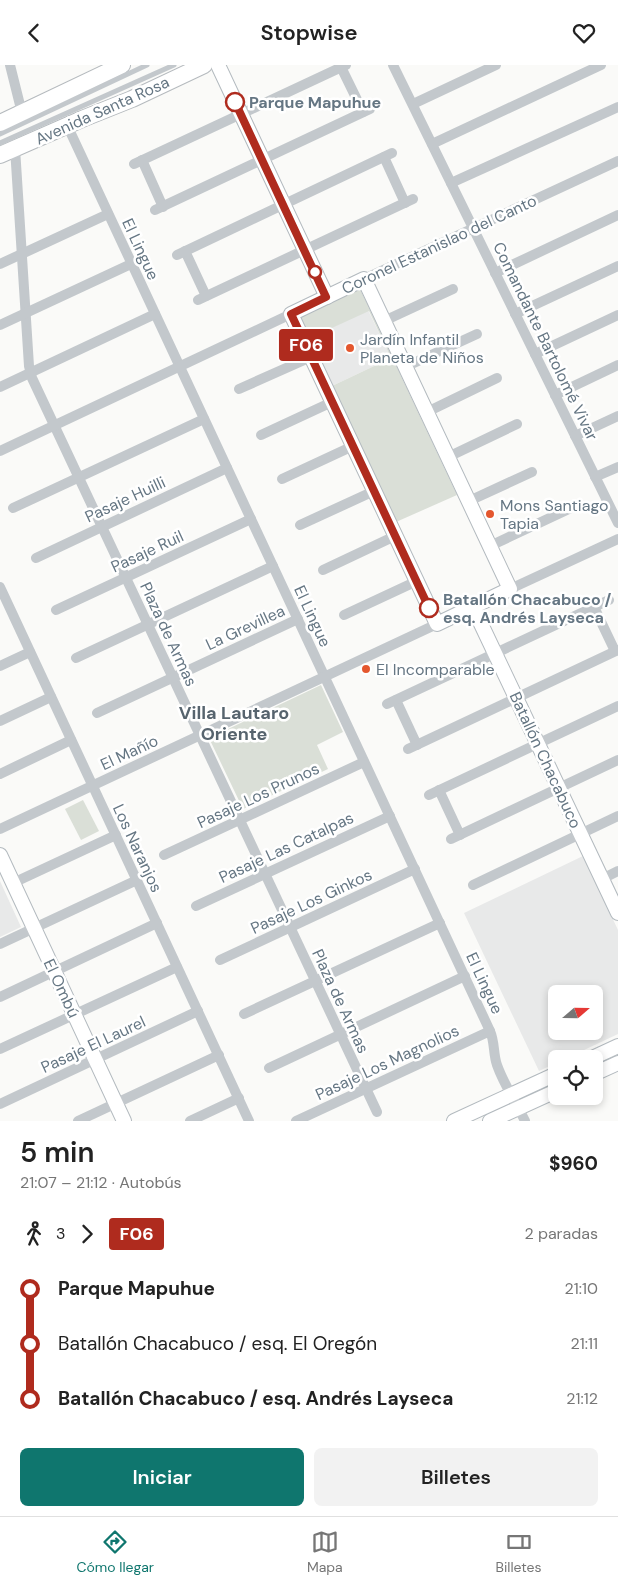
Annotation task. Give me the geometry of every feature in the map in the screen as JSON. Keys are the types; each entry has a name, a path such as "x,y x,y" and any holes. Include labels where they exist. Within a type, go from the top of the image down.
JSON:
{"main road":[{"name":"Avenida Santa Rosa","path":"0,123 122,65"},
{"name":"Avenida Santa Rosa","path":"0,155 8,146 132,99 204,65"}],"street":[{"path":"10,65 22,113"},
{"path":"218,65 326,297"},
{"name":"Comandante Bartolomé Vivar","path":"393,65 618,523"},
{"path":"413,104 496,65"},
{"path":"432,144 601,65"},
{"path":"344,66 366,110 159,208 138,162 241,114 344,66"},
{"path":"451,183 618,107"},
{"name":"El Lingue","path":"67,125 465,976 493,1037 497,1065 510,1095 525,1121"},
{"name":"Plaza de Armas","path":"8,146 22,254 30,372 101,527 377,1112"},
{"path":"388,155 409,201 304,250 202,298 181,253 388,155"},
{"name":"Coronel Estanislao del Canto","path":"0,451 618,161"},
{"path":"0,264 108,214"},
{"path":"495,273 618,215"},
{"path":"0,325 131,263"},
{"path":"515,314 618,266"},
{"path":"364,279 510,589"},
{"path":"384,321 453,289"},
{"path":"0,387 155,314"},
{"path":"291,314 437,624 618,539"},
{"path":"535,354 618,315"},
{"path":"405,367 477,334"},
{"path":"239,389 311,357"},
{"path":"555,395 618,365"},
{"path":"427,412 497,378"},
{"path":"260,435 332,402"},
{"path":"575,436 618,415"},
{"path":"13,508 204,419"},
{"path":"448,457 517,424"},
{"path":"282,479 353,446"},
{"path":"595,477 618,467"},
{"name":"Pasaje Huilli","path":"36,558 227,468"},
{"path":"469,501 532,472"},
{"path":"300,525 374,491"},
{"path":"490,546 571,507"},
{"name":"Pasaje Ruil","path":"56,610 251,519"},
{"path":"323,570 395,536"},
{"path":"76,659 273,567"},
{"path":"344,615 417,581"},
{"name":"Los Naranjos","path":"0,587 250,1121"},
{"path":"594,607 617,651 413,747 392,702 496,653 594,607 609,600"},
{"name":"Batallón Chacabuco","path":"473,607 618,913"},
{"path":"0,614 10,609"},
{"name":"La Grevillea","path":"97,713 298,619"},
{"name":"El Mañío","path":"0,829 437,624"},
{"path":"0,666 30,652"},
{"path":"0,721 51,697"},
{"path":"618,706 434,793 456,837 618,760"},
{"path":"0,774 71,740"},
{"name":"Pasaje Los Prunos","path":"164,855 364,762"},
{"name":"Pasaje Las Catalpas","path":"196,906 390,815"},
{"path":"473,885 618,816"},
{"path":"13,883 116,835"},
{"name":"El Ombú","path":"0,855 124,1121"},
{"name":"Pasaje Los Ginkos","path":"220,960 415,869"},
{"path":"602,879 618,871"},
{"path":"0,944 137,880"},
{"path":"0,997 157,923"},
{"path":"244,1014 440,923"},
{"path":"0,1049 177,967"},
{"path":"269,1068 465,976"},
{"name":"Pasaje El Laurel","path":"0,1104 198,1011"},
{"name":"Pasaje Los Magnolios","path":"296,1121 490,1031"},
{"path":"603,1053 618,1046"},
{"path":"78,1121 219,1055"},
{"path":"603,1070 618,1063"},
{"path":"454,1121 548,1078"},
{"path":"490,1121 548,1095"},
{"path":"190,1121 239,1098"}],"lane":[{"path":"0,134 147,65"},
{"path":"8,146 174,65"}],"shaded area":[{"path":"360,289 457,495 396,522 332,386 391,358 369,311 310,338 300,317"},
{"name":"Jardín Infantil Planeta de Niños","path":"368,310 391,358 332,386 310,338"},
{"name":"Villa Lautaro Oriente","path":"321,685 343,732 317,745 328,769 243,809 209,738"},
{"path":"83,800 99,831 81,840 65,809"},
{"path":"583,856 618,930 618,1034 584,1050 548,1050 548,1067 539,1071 464,913"},
{"path":"0,881 21,927 0,937"}],"bus line":[{"name":"F06","path":"235,102 326,297 291,314 429,608"}],"place":[{"name":"Parque Mapuhue","path":"235,102"},
{"name":"Jardín Infantil Planeta de Niños","path":"350,348"},
{"name":"Mons Santiago Tapia","path":"490,514"},
{"name":"Batallón Chacabuco / esq. Andrés Layseca","path":"429,608"},
{"name":"El Incomparable","path":"366,669"}],"district":[{"name":"Villa Lautaro Oriente","path":"234,724"}]}
